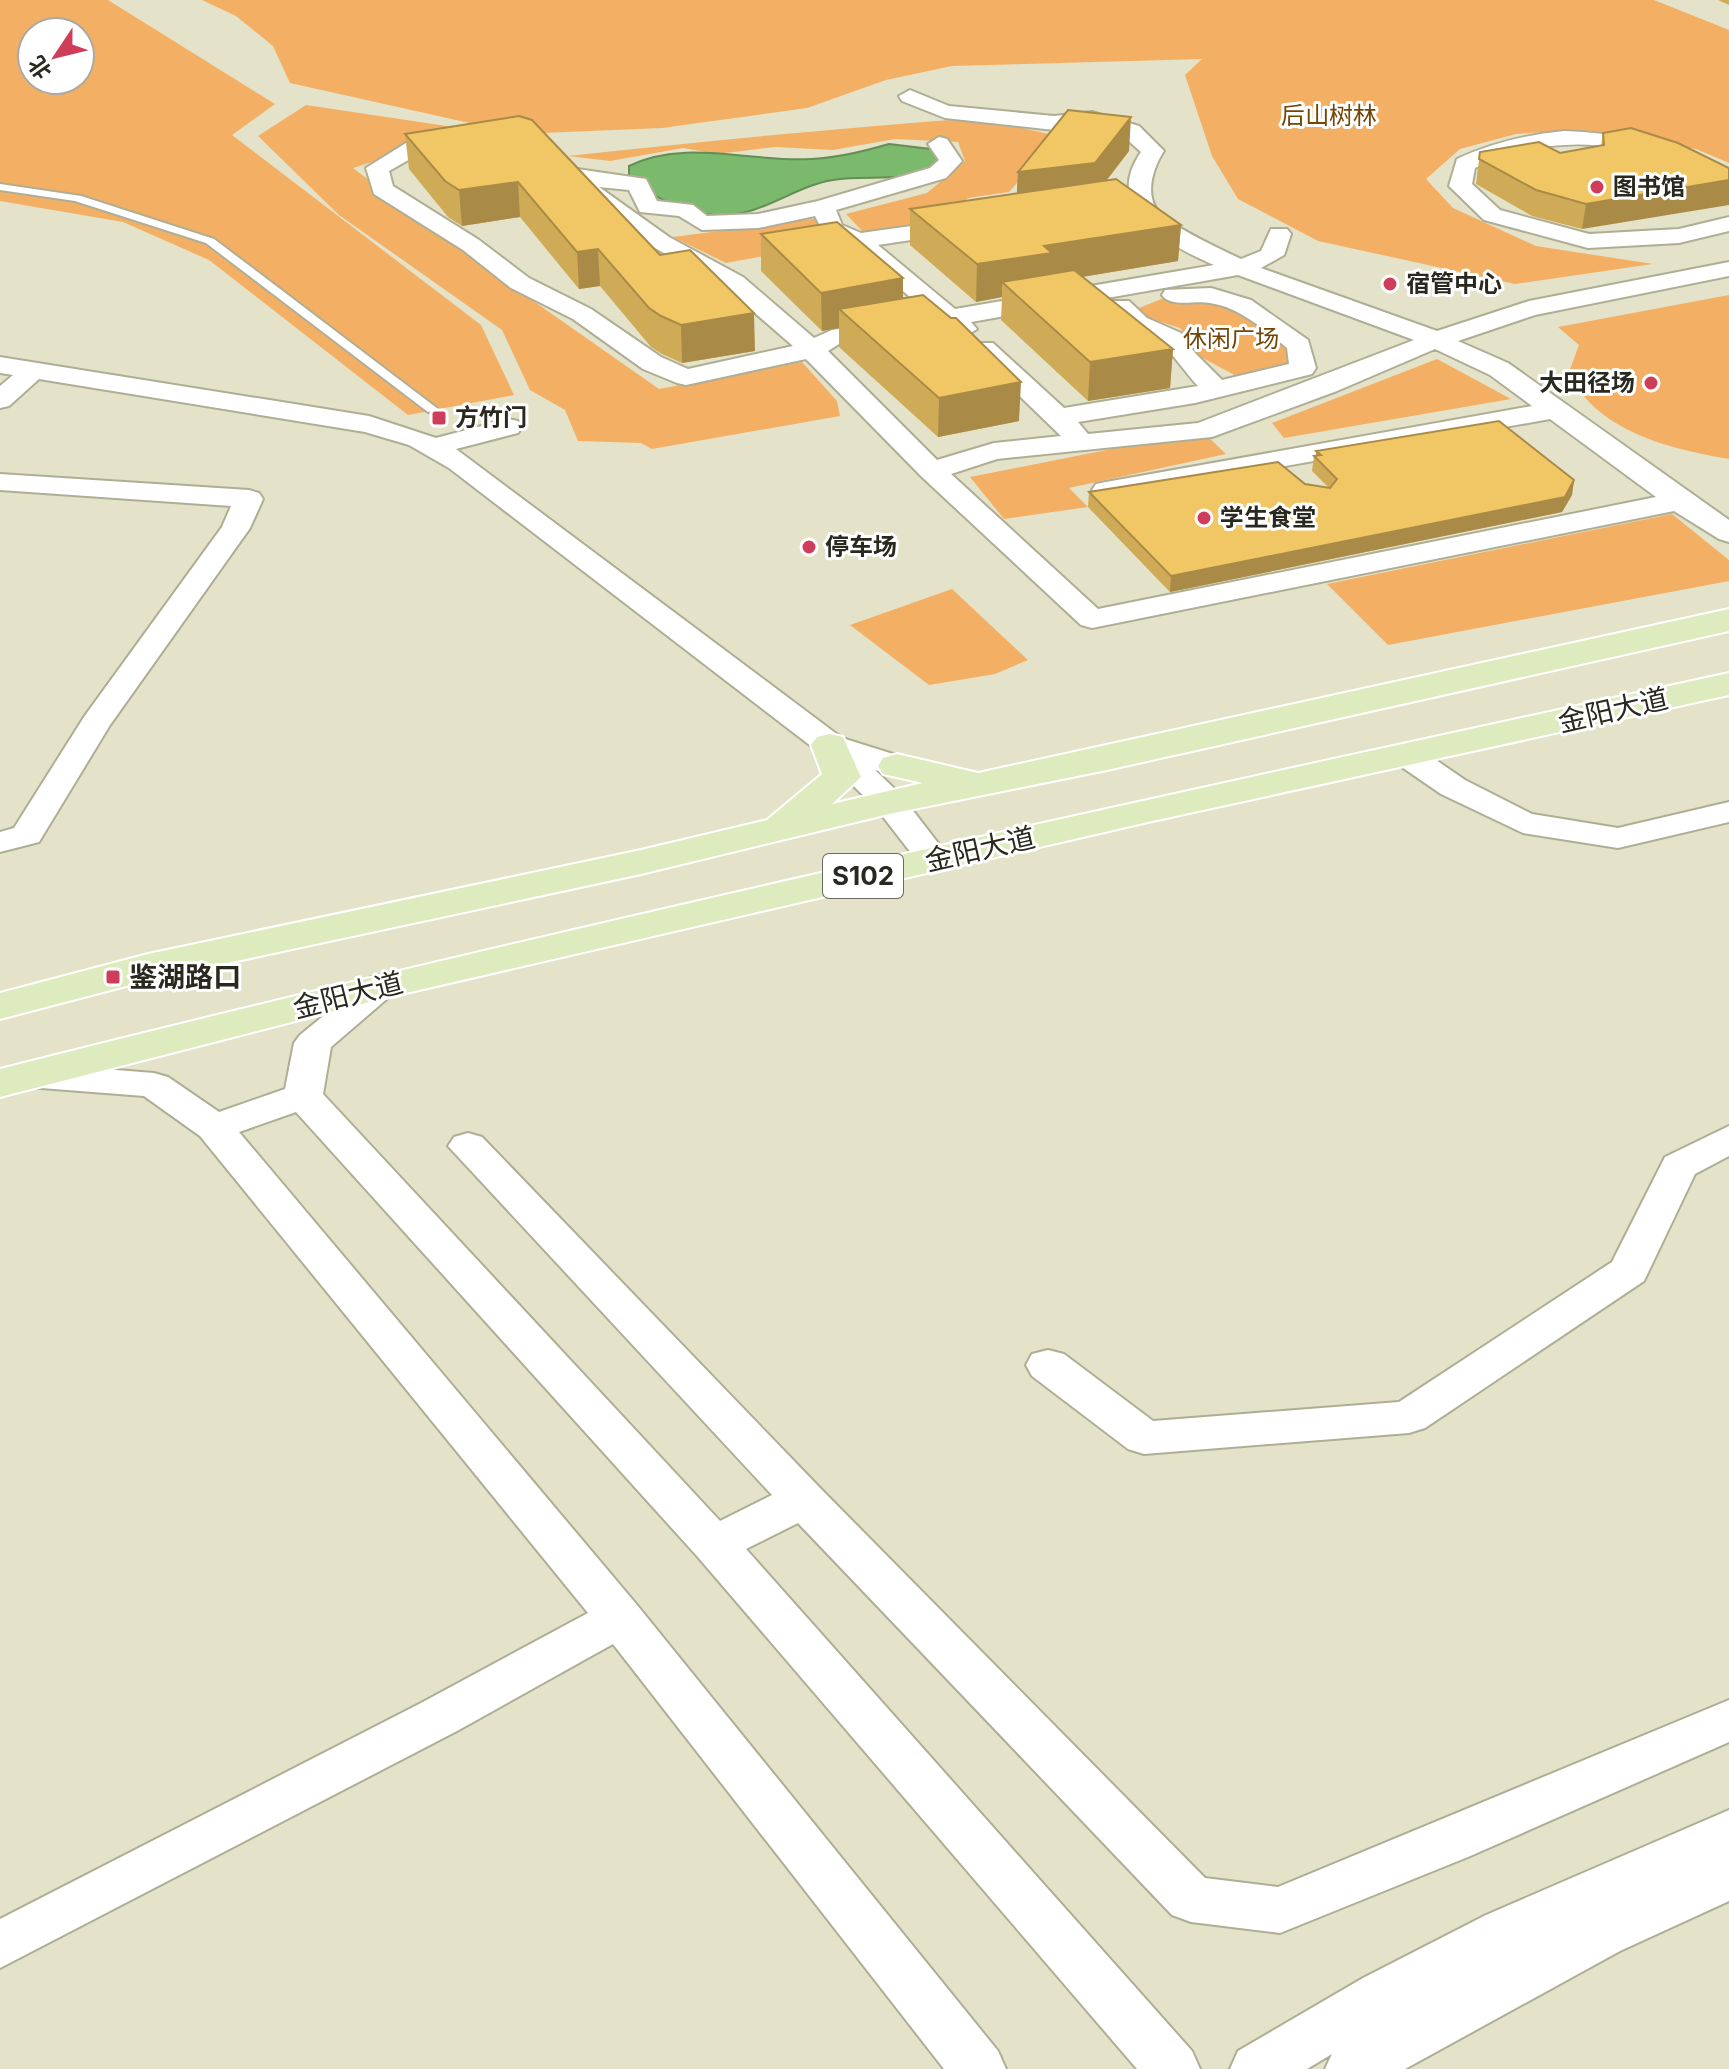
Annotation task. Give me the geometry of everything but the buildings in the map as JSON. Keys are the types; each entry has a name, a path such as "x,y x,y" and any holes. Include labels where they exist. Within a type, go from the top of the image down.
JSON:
{"main road":[{"name":"S102","path":"0,1006 148,967 641,862 777,828 893,784 978,784 1107,759 1729,620"},
{"name":"金阳大道","path":"14,1079 384,985 1148,810 1729,684"},
{"path":"777,828 842,777 830,745"},
{"path":"1107,759 1148,810"},
{"path":"641,862 670,920"}],"street":[{"path":"910,96 945,112 1054,123 1092,119 1131,131 1153,151 1142,167 1134,202 1147,214 1205,252 1239,268 1396,322 1499,369 1679,501 1729,533"},
{"path":"485,137 414,148 377,168 382,189 471,245 520,283 582,314 652,363 686,377 812,350 832,338 1120,306 1150,297 1195,292 1231,298 1270,321 1299,345 1303,368 1125,409 1058,417"},
{"path":"1530,138 1560,158"},
{"path":"1729,180 1688,159 1653,146 1576,138 1530,138 1505,145 1465,164 1460,186 1492,215 1588,241 1679,236 1729,224"},
{"path":"939,144 951,161 938,173 823,207 758,221 702,223 685,210 648,207 638,184 571,170 595,196 628,215 661,242 734,282 812,350 932,471 1092,619 1679,501"},
{"path":"823,207 832,229 858,241 958,324 1082,443"},
{"path":"858,241 984,223"},
{"path":"958,324 1239,268 1272,255 1279,234"},
{"path":"1679,236 1729,260"},
{"path":"932,471 994,451 1202,431 1435,340 1529,309 1729,269"},
{"path":"1120,306 1138,323 1172,338 1185,358 1217,390"},
{"path":"0,365 369,424 432,447 459,462 830,745 893,784 934,860"},
{"path":"0,400 35,369"},
{"path":"1106,490 1555,410"},
{"path":"1235,419 1306,483"},
{"path":"432,447 508,427"},
{"path":"0,482 249,499 236,528 95,724 27,835 0,842"},
{"path":"1408,756 1453,787 1523,823 1618,838 1729,812"},
{"path":"303,1096 313,1043 384,985"},
{"path":"14,1079 154,1085 214,1127 620,1618 978,2069"},
{"path":"214,1127 303,1096"},
{"path":"303,1096 714,1544 1172,2069"},
{"path":"1048,1365 1144,1438 1409,1417 1629,1271 1679,1166 1729,1139"},
{"path":"468,1146 804,1500 1191,1899 1280,1910 1449,1842 1729,1720"},
{"path":"714,1544 804,1500"},
{"path":"0,1945 439,1717 620,1618"},
{"path":"1258,2069 1382,1995 1505,1931 1729,1832"},
{"path":"1353,2069 1601,1935 1729,1877"}],"lane":[{"path":"0,187 77,198 210,241 432,409"}],"green space":[{"path":"0,0 108,0 275,104 232,135 481,325 514,395 408,415 209,260 123,222 0,201"},
{"name":"后山树林","path":"202,0 1654,0 1729,30 1729,163 1696,149 1572,130 1516,134 1460,149 1426,179 1453,208 1536,246 1653,264 1515,284 1318,241 1238,199 1212,156 1185,75 1202,59 952,66 886,80 807,108 662,128 519,134 290,83 273,46 236,16"},
{"path":"306,105 473,130 353,168 462,251 659,389 802,362 837,401 840,416 652,449 641,443 578,441 565,410 530,390 502,330 339,215 258,136"},
{"path":"977,118 1058,136 1009,192 968,198 940,224 866,235 846,214 927,193 965,161 958,142 895,139 833,150 775,147 717,154 683,148 610,161 568,156 772,135"},
{"path":"820,218 844,241 726,263 673,237"},
{"name":"大田径场","path":"1729,295 1729,459 1659,443 1615,423 1581,392 1569,372 1579,345 1558,327"},
{"name":"休闲广场","path":"1169,296 1234,307 1289,349 1290,361 1281,371 1242,379 1199,356 1180,328 1129,312"},
{"path":"1437,359 1511,399 1284,438 1272,423"},
{"path":"1202,431 1226,454 1069,488 1088,507 1004,519 970,477"},
{"path":"1672,514 1729,560 1729,581 1388,645 1327,584"},
{"path":"952,589 1028,660 995,674 929,685 850,625"}],"shaded area":[{"path":"889,144 939,150 944,159 932,168 905,176 824,182 764,206 728,215 692,211 674,205 629,175 629,166 673,154 811,159 851,154"}],"place":[{"name":"图书馆","path":"1597,187"},
{"name":"宿管中心","path":"1390,284"},
{"name":"大田径场","path":"1651,383"},
{"name":"方竹门","path":"439,418"},
{"name":"学生食堂","path":"1204,518"},
{"name":"停车场","path":"809,547"},
{"name":"鉴湖路口","path":"113,977"}]}
